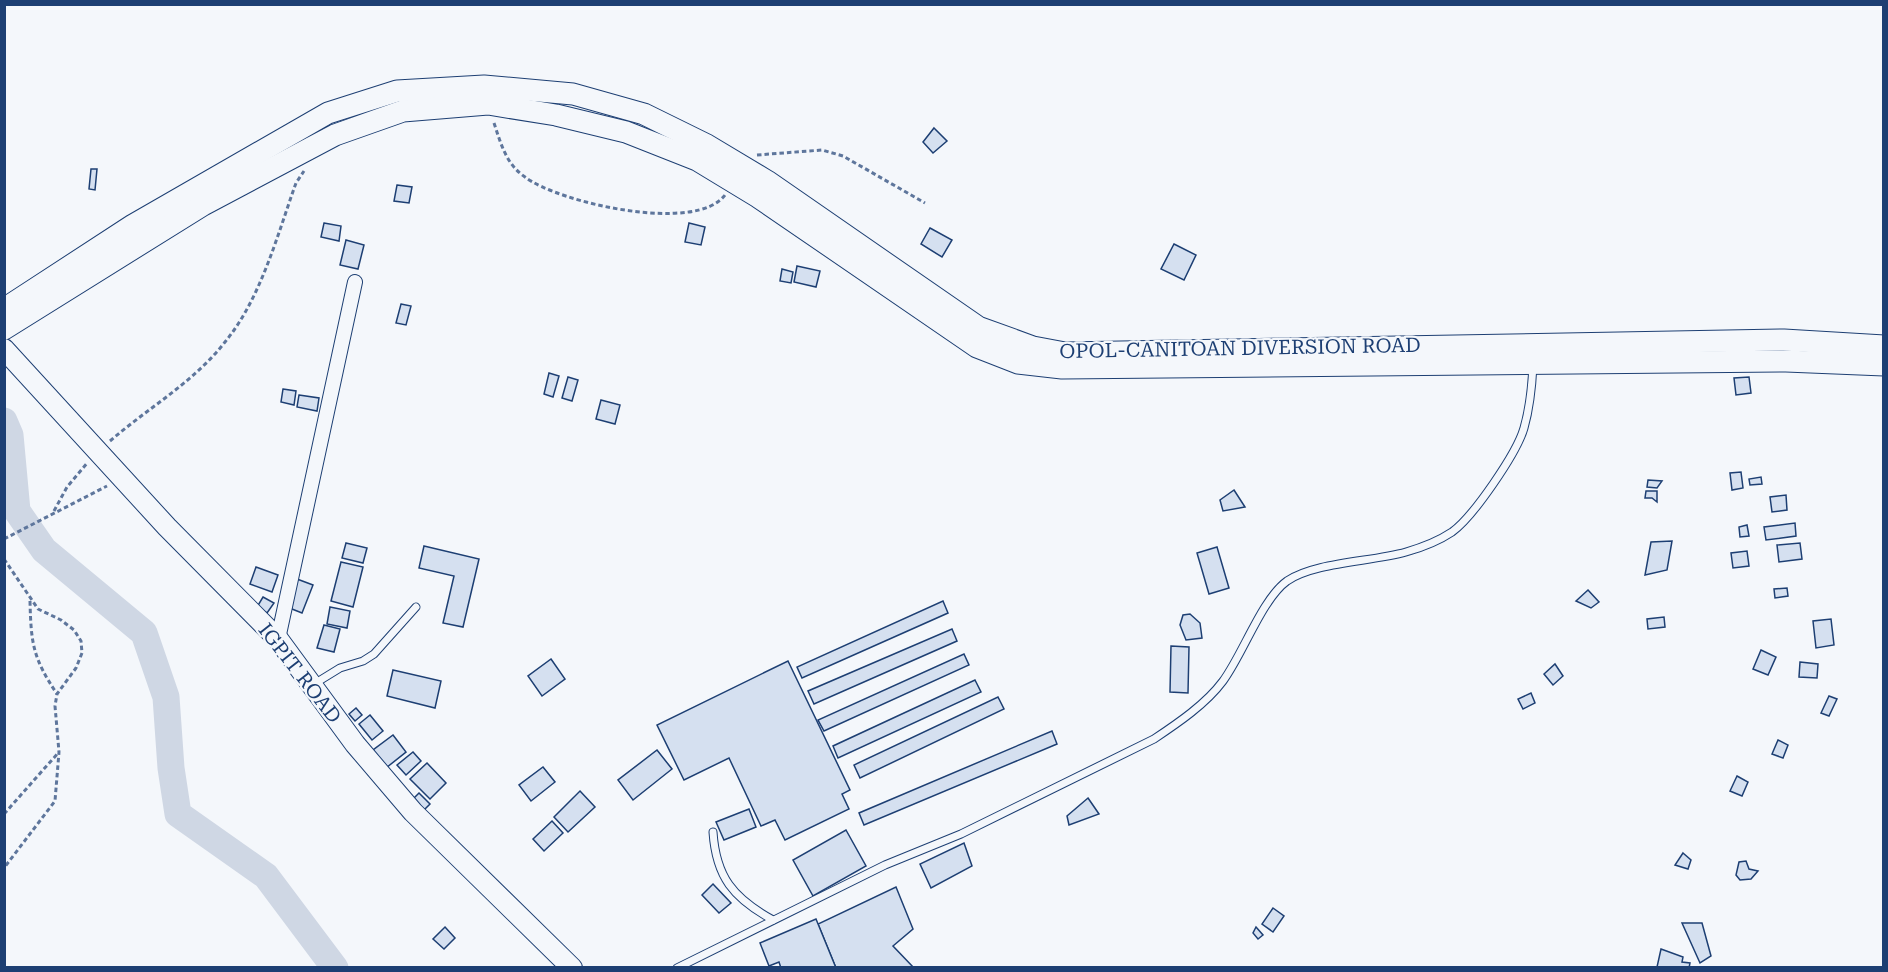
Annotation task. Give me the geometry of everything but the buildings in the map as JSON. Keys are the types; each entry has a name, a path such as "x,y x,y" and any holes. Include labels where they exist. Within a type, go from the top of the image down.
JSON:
{"main road":[{"name":"OPOL-CANITOAN DIVERSION ROAD","path":"4,328 19,306 133,225 328,113 397,91 484,86 573,94 644,114 978,327 1032,347 1065,353 1784,340 1884,346"},
{"name":"OPOL-CANITOAN DIVERSION ROAD","path":"19,306 335,135 403,111 488,104 556,115 626,132 697,160 736,172 977,347 1018,363 1062,368 1786,361 1884,365"}],"street":[{"path":"278,639 355,282"},
{"name":"IGPIT ROAD","path":"4,349 123,479 278,639 355,744 413,812 572,968"}],"lane":[{"path":"677,968 885,865 961,834 1154,739 1176,724 1222,682 1249,640 1268,602 1286,582 1311,570 1409,552 1452,531 1482,498 1511,458 1524,430 1529,408 1533,362"},
{"path":"312,685 340,668 363,661 374,654 416,607"},
{"path":"713,832 715,850 726,882 744,900 772,920"}],"path":[{"path":"488,104 507,160 525,177 545,188 619,211 695,210 718,202 736,172 750,156 822,150 843,156 925,203"},
{"path":"54,511 67,487 98,452 198,371 226,342 245,313 296,183 310,167"},
{"path":"4,539 54,511 123,479"},
{"path":"4,558 38,609 74,630 81,641 82,653 76,668 57,694 55,706 59,752 55,801 4,868"},
{"path":"30,600 33,649 38,664 57,694"},
{"path":"4,814 59,752"}],"waterway":[{"path":"4,421 10,435 17,511 44,550 144,633 166,697 171,768 178,814 266,876 335,968"}]}
